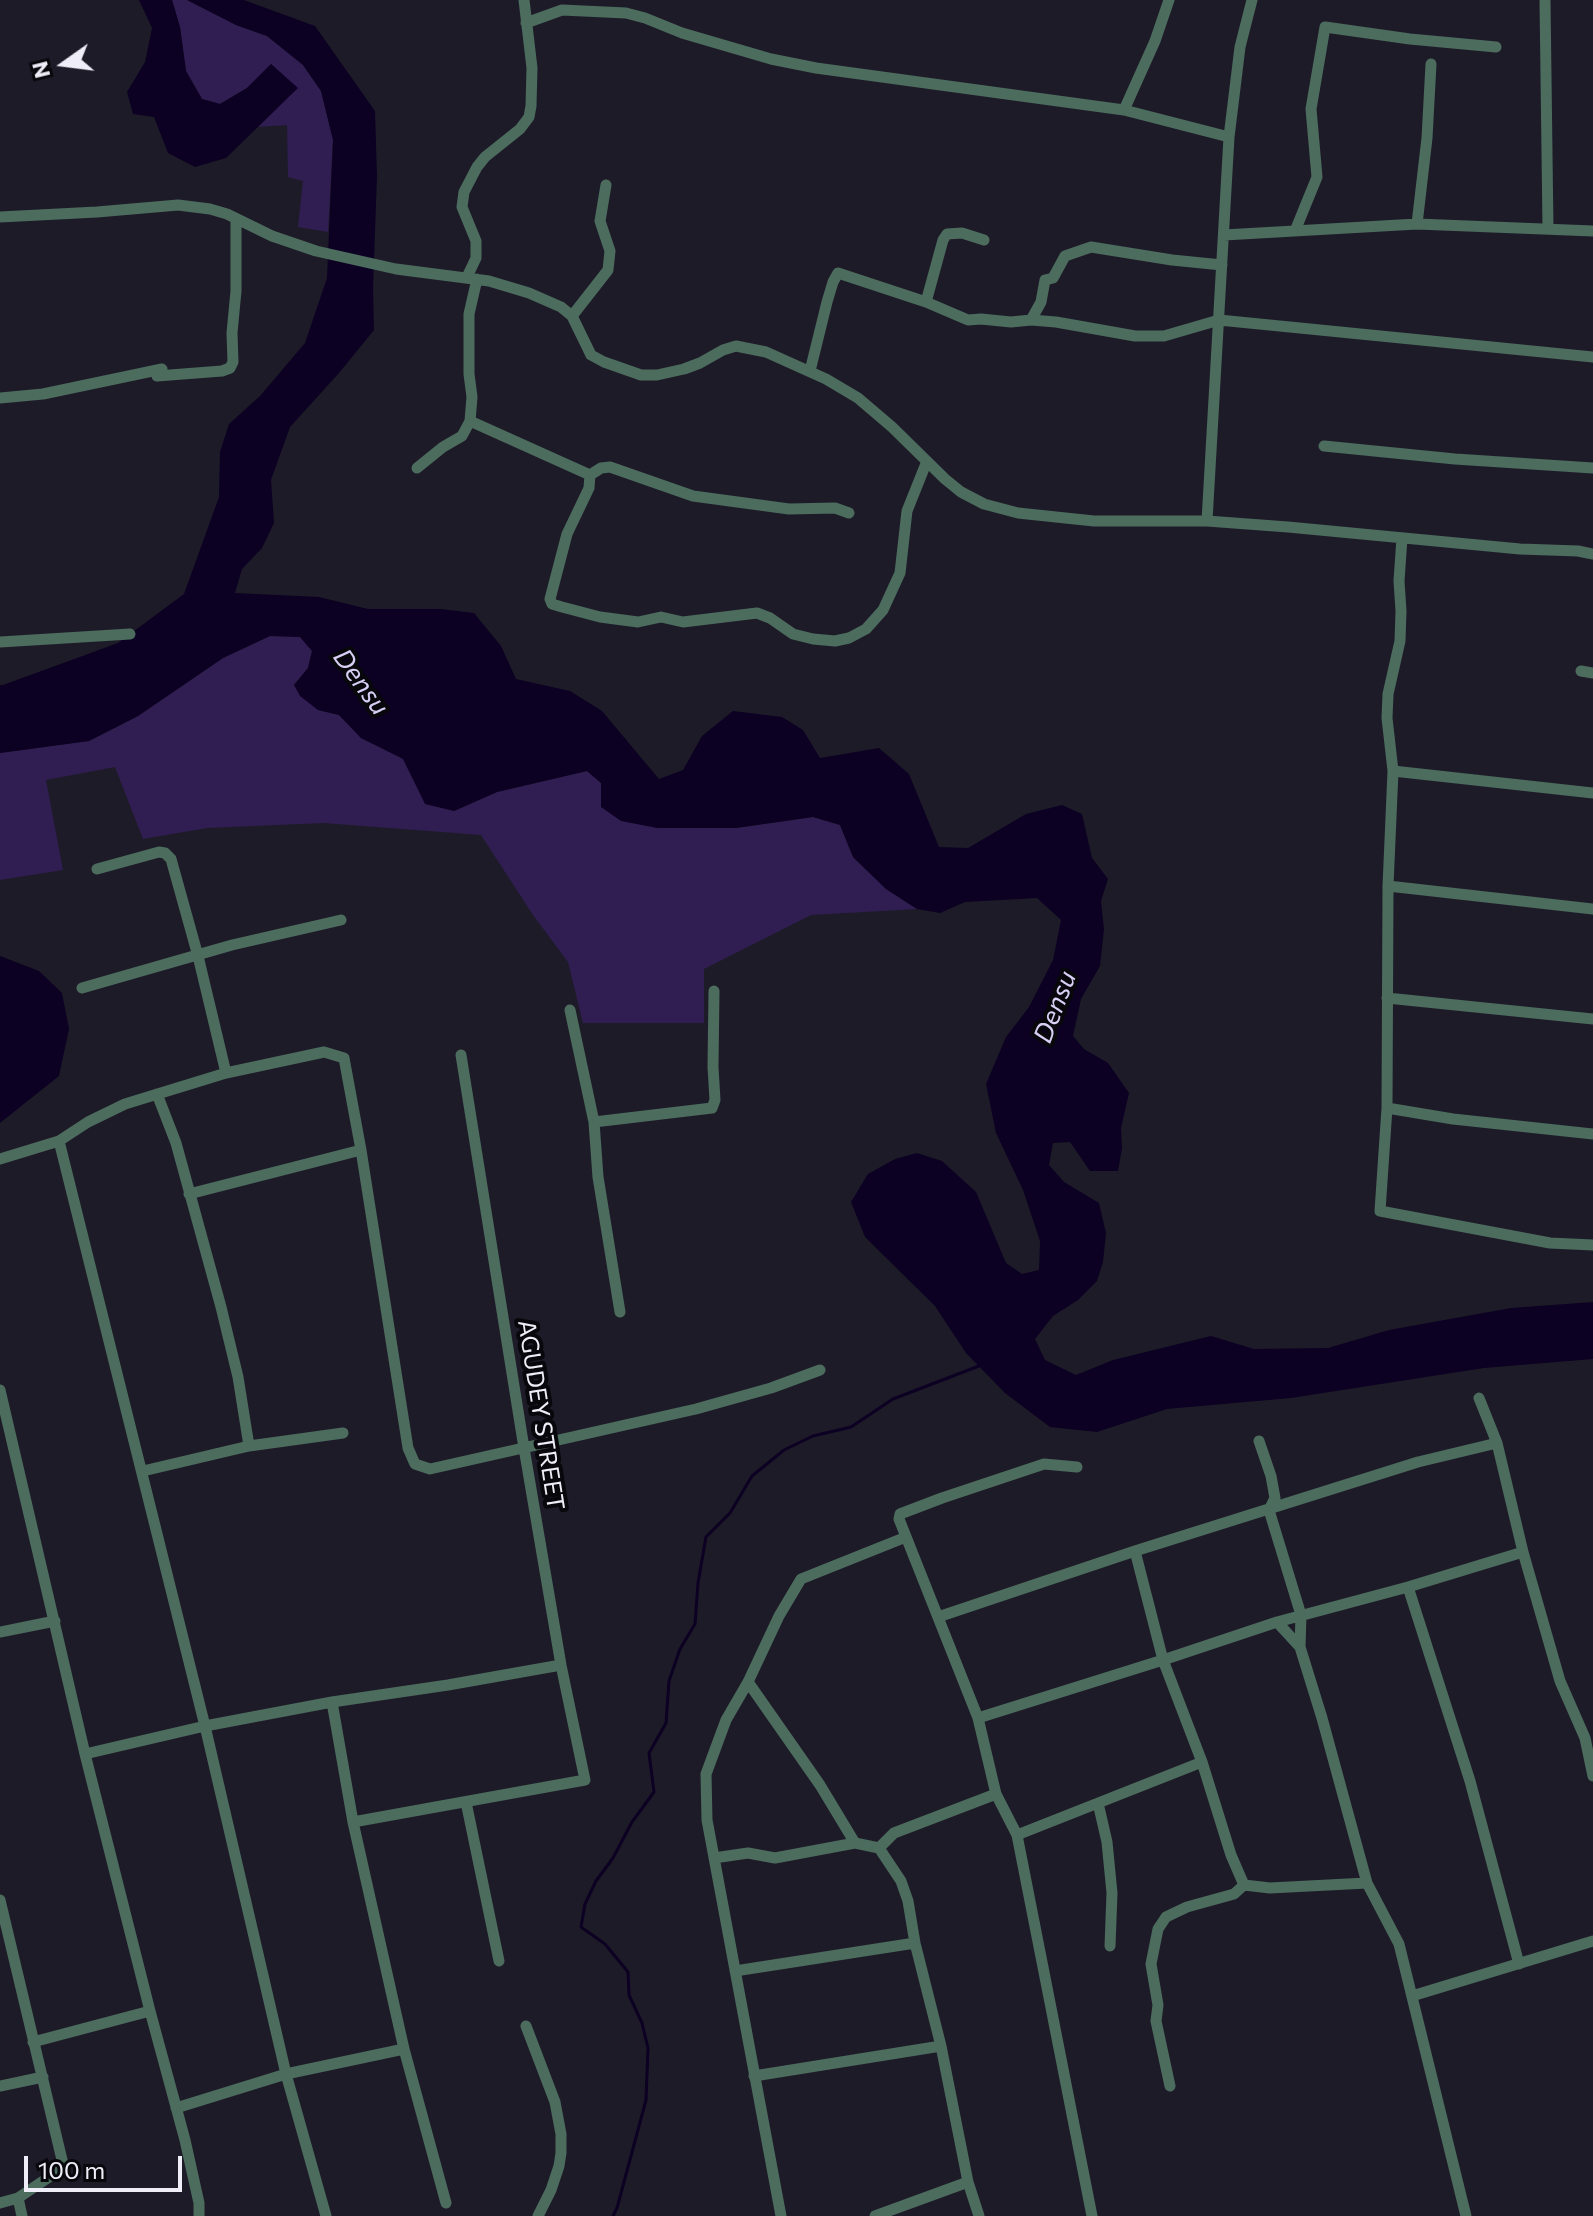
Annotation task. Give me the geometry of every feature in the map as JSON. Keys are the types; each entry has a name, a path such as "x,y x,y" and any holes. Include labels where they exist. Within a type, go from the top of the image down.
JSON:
{"street":[{"path":"417,468 462,436 470,421 469,314 476,241 462,207 464,192 477,167 520,129 529,117 532,68 524,0"},
{"path":"599,11 606,0"},
{"path":"1124,110 1155,41 1169,0"},
{"path":"1207,521 1229,137 1240,47 1252,0"},
{"path":"1545,0 1548,229"},
{"path":"526,23 562,10 626,13 771,59 816,68 1124,110 1229,137"},
{"path":"1295,231 1317,177 1311,109 1325,27 1496,47"},
{"path":"1417,224 1427,138 1431,64"},
{"path":"572,316 608,270 610,251 600,221 606,185"},
{"path":"0,217 178,205 210,209 316,251 396,269 511,286 561,307 572,316 591,355 641,375 668,374 736,346 766,352 810,371 858,398 961,492 984,504 1018,513 1094,521 1207,521 1593,554"},
{"path":"0,398 43,394 159,372 222,371 230,368 233,362 236,291 236,219"},
{"path":"1224,235 1417,224 1593,231"},
{"path":"926,302 947,234 962,233 984,240"},
{"path":"1031,320 1041,302 1045,280 1053,278 1065,256 1091,247 1222,265"},
{"path":"810,371 827,302 838,273 926,302 968,320 1056,322 1135,336 1164,336 1219,320 1593,357"},
{"path":"470,421 590,475"},
{"path":"1324,446 1593,468"},
{"path":"590,475 589,488 567,534 551,589 552,604 600,617 638,622 661,617 683,622 757,613 793,634 835,641 866,629 883,610 900,573 907,511 927,461"},
{"path":"590,475 601,468 610,467 693,496 789,509 835,508 849,513"},
{"path":"1402,538 1400,641 1388,694 1387,718 1393,771 1388,886 1387,1108 1380,1211 1550,1243 1593,1245"},
{"path":"0,642 130,634"},
{"path":"1393,771 1593,793"},
{"path":"97,869 159,852 171,859 226,1073"},
{"path":"1388,886 1593,909"},
{"path":"82,988 232,945 341,920"},
{"path":"594,1122 712,1108 715,1100 714,991"},
{"path":"1387,998 1593,1019"},
{"path":"570,1010 594,1122 598,1177 620,1312"},
{"path":"0,1159 59,1141 125,1104 226,1073 324,1052 344,1058 408,1448 415,1464 430,1469 696,1409 771,1388 820,1370"},
{"name":"AGUDEY STREET","path":"461,1055 561,1665 585,1780 466,1802"},
{"path":"157,1094 176,1143 238,1377 249,1446"},
{"path":"1387,1108 1453,1119 1593,1134"},
{"path":"59,1141 143,1471 286,2074 326,2216"},
{"path":"189,1194 361,1150"},
{"path":"0,1390 85,1754 185,2140 199,2216"},
{"path":"1479,1398 1497,1443 1523,1552 1560,1681 1585,1738 1593,1776"},
{"path":"143,1471 249,1446 343,1433"},
{"path":"1259,1441 1275,1498 1269,1510 1301,1615 1300,1647 1367,1883 1399,1944 1466,2216"},
{"path":"938,1617 1418,1462 1497,1443"},
{"path":"1077,1467 1044,1464 900,1514 899,1519 978,1718 996,1794 1017,1835 1092,2216"},
{"path":"781,2216 707,1820 706,1774 726,1720 801,1579 906,1537"},
{"path":"1135,1551 1163,1660 1244,1885"},
{"path":"978,1718 1277,1622 1523,1552"},
{"path":"1408,1587 1470,1781 1519,1964"},
{"path":"0,1632 55,1621"},
{"path":"1277,1622 1300,1647"},
{"path":"85,1754 205,1726 332,1702 561,1665"},
{"path":"748,1682 820,1785 855,1843"},
{"path":"332,1702 353,1822 404,2049 446,2203"},
{"path":"1017,1835 1202,1762"},
{"path":"879,1848 894,1833 996,1794"},
{"path":"353,1822 466,1802 499,1961"},
{"path":"1098,1803 1107,1842 1112,1893 1110,1946"},
{"path":"714,1858 748,1853 775,1858 855,1843 879,1848 901,1881 908,1901 968,2182 979,2216"},
{"path":"1170,2086 1156,2021 1158,2005 1151,1964 1158,1929 1166,1917 1187,1907 1234,1894 1244,1885 1270,1888 1367,1883"},
{"path":"0,1900 63,2164 61,2169 18,2198 0,2203"},
{"path":"1412,1996 1593,1941"},
{"path":"735,1971 915,1943"},
{"path":"1415,2012 1435,1991"},
{"path":"33,2042 150,2011"},
{"path":"526,2026 555,2102 561,2134 559,2166 538,2216"},
{"path":"754,2076 941,2046"},
{"path":"176,2108 286,2074 404,2049"},
{"path":"0,2086 43,2077"},
{"path":"875,2216 968,2182"},
{"path":"18,2198 22,2216"}],"shaded area":[{"path":"172,0 187,0 236,25 267,36 303,65 321,91 333,140 328,232 298,227 303,181 288,177 287,125 258,127 297,88 271,64 247,88 220,104 202,99 186,71 180,27"},
{"path":"270,636 300,637 312,651 308,668 294,685 318,710 339,715 361,738 403,758 413,777 454,811 497,792 587,771 601,783 736,828 813,817 840,825 853,857 886,889 917,909 811,915 704,969 704,1023 583,1023 568,962 481,835 324,823 207,828 143,839 115,767 46,780 63,870 0,880 0,753 89,741 138,716 223,658"}],"water":[{"path":"139,0 172,0 180,27 186,71 202,99 220,104 247,88 271,64 298,88 226,158 195,167 168,153 154,117 133,114 127,92 145,62 152,28"},
{"name":"Densu","path":"187,0 244,0 315,26 375,111 374,330 290,427 271,480 274,523 262,548 242,569 235,593 319,597 368,609 441,609 474,613 501,646 516,679 570,691 602,711 659,779 683,770 702,736 733,711 782,717 803,730 820,758 879,748 909,774 939,847 968,848 1026,814 1062,805 1082,814 1092,858 1108,879 1101,901 1104,929 1100,966 1081,999 1073,1036 1084,1049 1108,1063 1129,1093 1121,1128 1118,1171 1090,1171 1070,1142 1053,1143 1049,1165 1064,1182 1099,1203 1106,1233 1097,1281 1078,1300 1053,1316 1035,1339 1045,1360 1076,1375 1113,1360 1211,1336 1254,1349 1328,1348 1389,1330 1511,1308 1593,1302 1593,1359 1484,1368 1291,1398 1167,1409 1097,1432 1050,1427 1005,1393 966,1353 935,1306 865,1237 851,1202 868,1174 895,1159 917,1153 942,1161 976,1192 1006,1263 1022,1274 1039,1270 1040,1241 1023,1190 996,1133 986,1084 1006,1037 1029,1007 1053,960 1061,920 1037,898 965,902 940,913 917,909 886,889 853,857 840,825 813,817 736,828 657,828 621,821 601,807 601,783 587,771 497,792 454,811 425,804 403,759 361,738 339,715 318,710 300,696 294,685 308,668 312,651 300,637 270,636 223,658 138,716 89,741 0,753 0,685 118,643 184,594 219,497 220,452 229,424 260,396 305,343 327,278 333,140 321,91 303,65 267,36 236,25"},
{"path":"0,956 39,971 62,993 69,1029 59,1076 0,1123"}],"waterway":[{"path":"613,2216 646,2100 648,2048 642,2023 629,1995 628,1972 605,1944 581,1927 585,1904 596,1881 654,1792 649,1753 666,1723 669,1681 680,1649 695,1624 706,1537 730,1513 752,1476 784,1450 813,1436 851,1427 893,1399 979,1366"}]}
